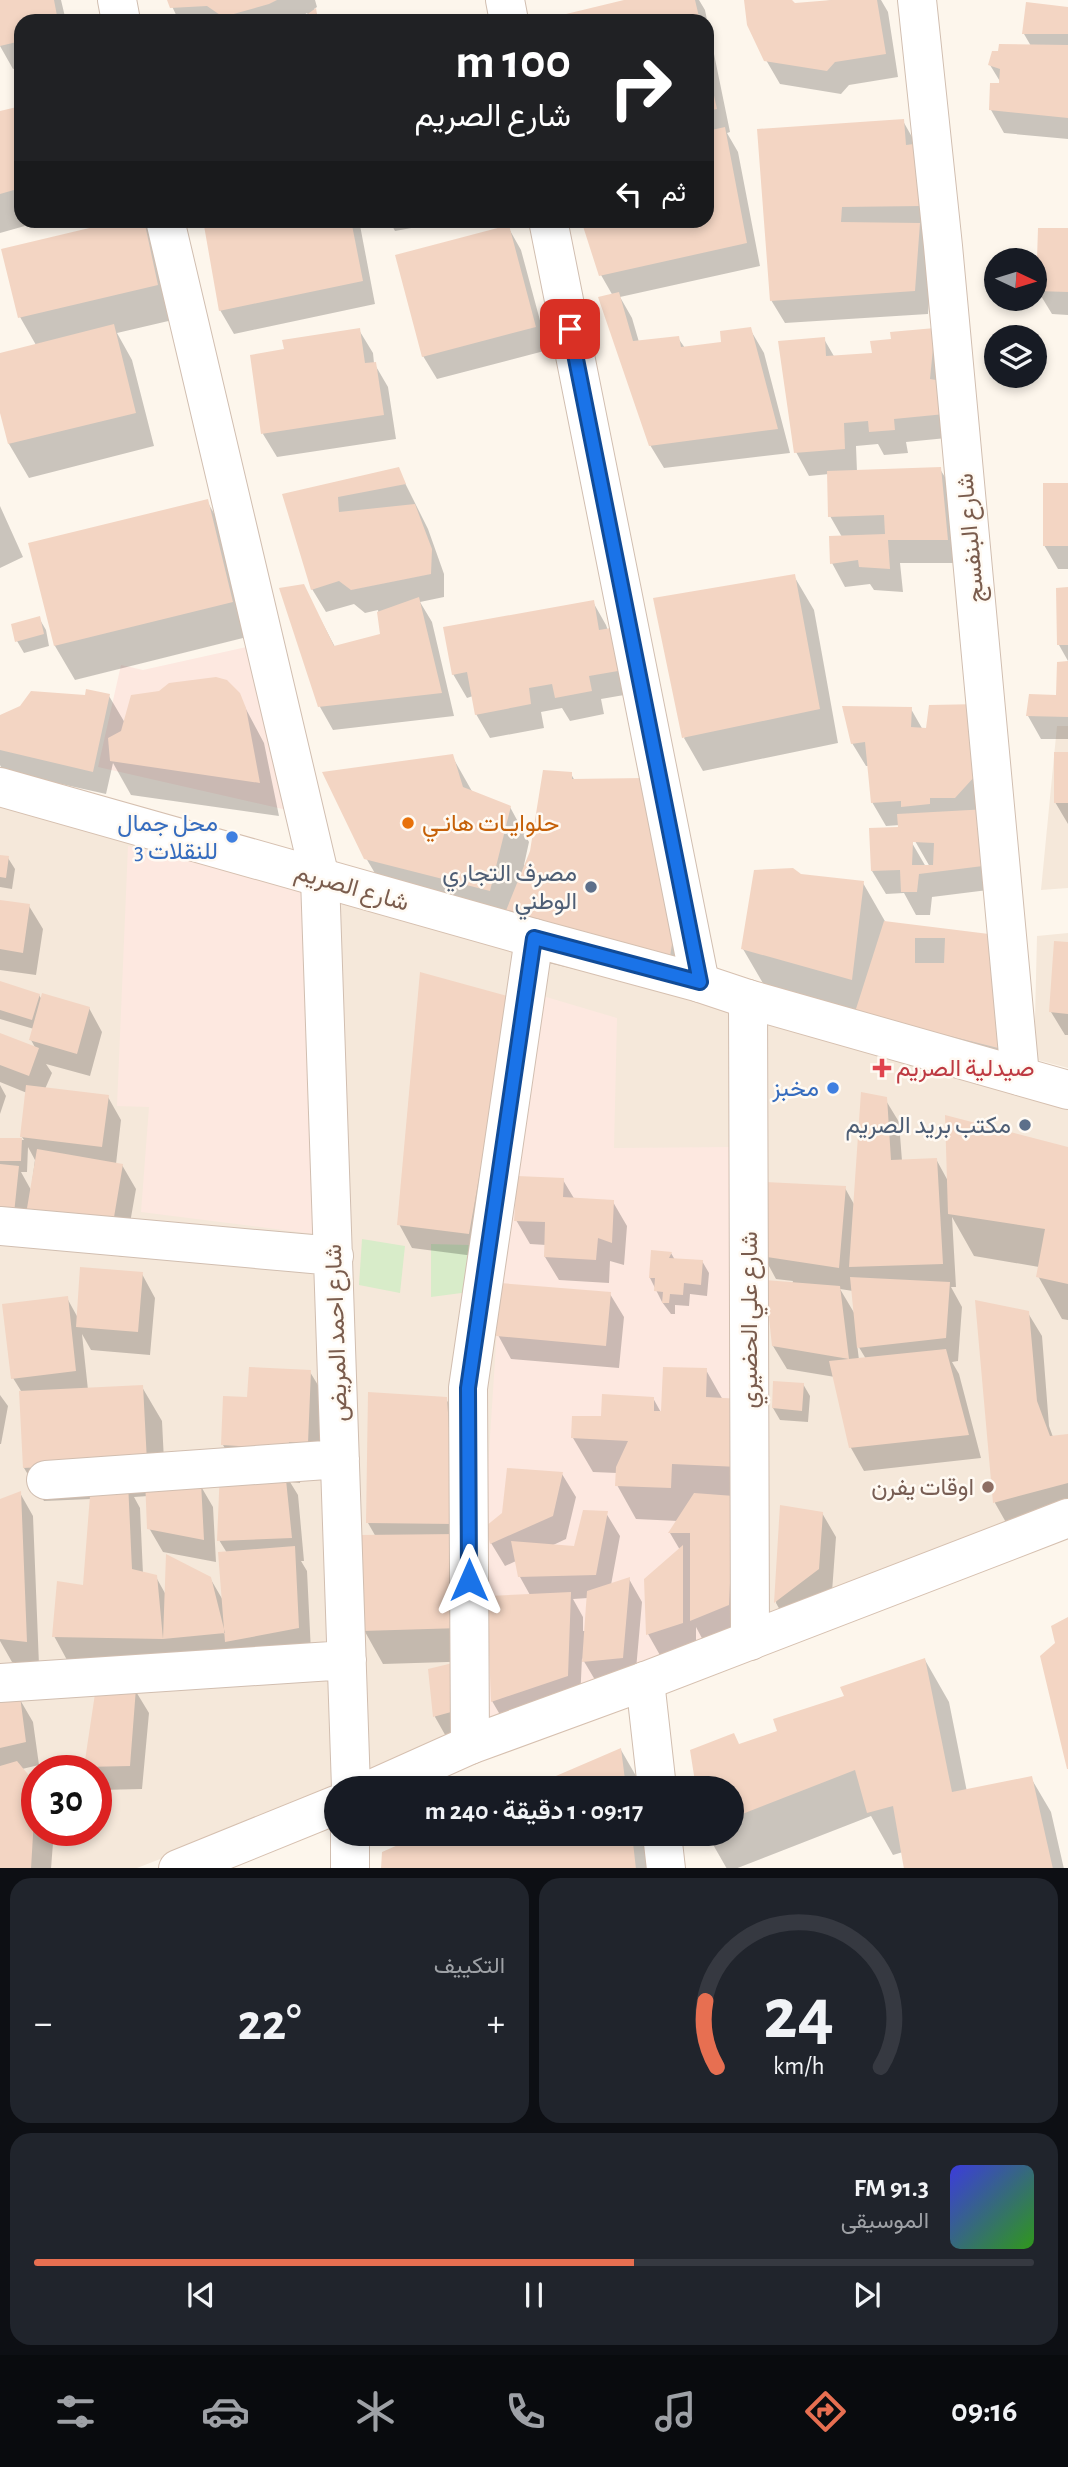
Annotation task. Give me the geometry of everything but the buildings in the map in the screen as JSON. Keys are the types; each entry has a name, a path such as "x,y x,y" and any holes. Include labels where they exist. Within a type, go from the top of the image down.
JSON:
{"street":[{"name":"شارع البنفسج","path":"917,0 943,246 1020,1076"},
{"name":"شارع احمد المريض","path":"167,228 320,878 351,1776"},
{"path":"550,228 700,982"},
{"name":"شارع الصريم","path":"0,787 534,938 700,982 748,999 1068,1090"},
{"path":"470,1745 468,1388 534,938"},
{"name":"شارع علي الحضيري","path":"748,999 750,1641"},
{"path":"0,1226 334,1256"},
{"path":"46,1480 340,1459"},
{"path":"401,1776 470,1745 645,1681 1068,1518"},
{"path":"0,1682 347,1660"},
{"path":"645,1681 656,1776"},
{"path":"178,1868 324,1810"},
{"path":"350,1868 351,1846"},
{"path":"663,1846 666,1868"}],"shaded area":[{"path":"251,646 287,810 98,767 121,665 143,670"},
{"path":"1057,726 1068,726 1068,888 1041,890"},
{"path":"0,791 1068,1091 1068,1508 375,1776 324,1776 324,1796 137,1868 0,1868"},
{"path":"128,846 306,888 314,1234 141,1212 149,1107 117,1106"},
{"path":"1068,933 1068,1068 1034,1059 1037,936"},
{"path":"526,991 617,1018 614,1148 734,1147 750,1641 470,1745 500,1283"}],"green space":[{"path":"362,1239 405,1246 400,1293 359,1285"},
{"path":"431,1244 470,1245 469,1292 431,1297"}],"place":[{"name":"حلوايـات هانـي","path":"408,823"},
{"name":"محل جمال 3 للنقلات","path":"232,837"},
{"name":"مصرف التجاري الوطني","path":"591,887"},
{"name":"صيدلية الصريم","path":"882,1068"},
{"name":"مخبز","path":"833,1088"},
{"name":"مكتب بريد الصريم","path":"1025,1125"},
{"name":"اوقات يفرن","path":"988,1487"}],"route":[{"path":"469,1580 468,1388 534,938 700,982 570,329"}]}
